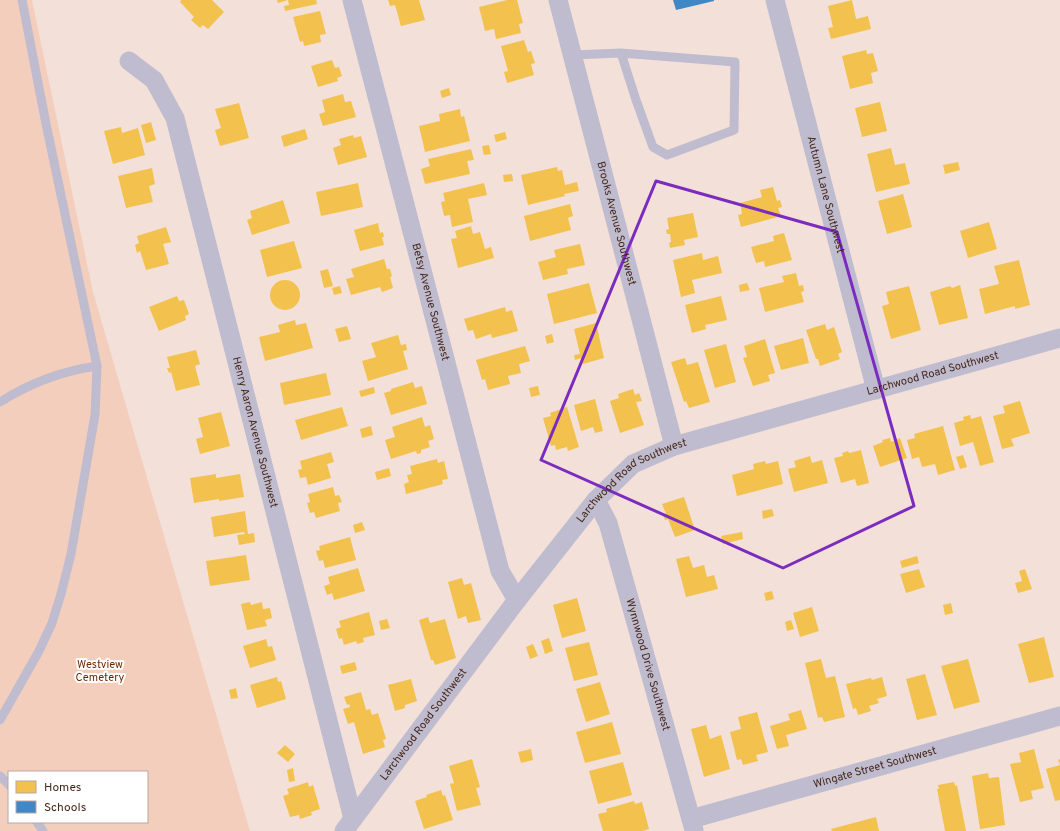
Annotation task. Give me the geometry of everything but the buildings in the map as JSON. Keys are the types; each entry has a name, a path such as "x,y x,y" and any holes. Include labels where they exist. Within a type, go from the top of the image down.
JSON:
{"street":[{"name":"Betsy Avenue Southwest","path":"352,0 500,571 517,600"},
{"name":"Brooks Avenue Southwest","path":"558,0 674,446"},
{"name":"Autumn Lane Southwest","path":"775,0 876,390"},
{"name":"Henry Aaron Avenue Southwest","path":"129,61 154,80 175,118 349,825"},
{"name":"Larchwood Road Southwest","path":"349,825 517,600 596,500 633,464 674,446 1060,338"},
{"name":"Wynnwood Drive Southwest","path":"596,500 608,523 692,825"},
{"name":"Wingate Street Southwest","path":"692,825 1060,716"}],"lane":[{"path":"0,720 39,651 52,623 62,594 71,554 95,415 97,366 46,124 22,0"},
{"path":"572,55 621,54 735,62 734,130 667,156 653,147 621,54"},
{"path":"0,402 14,393 56,375 77,369 97,366"},
{"path":"0,776 8,784"}],"highlighted area":[{"path":"656,181 837,232 914,506 783,568 541,460"}],"green space":[{"name":"Westview Cemetery","path":"0,0 32,0 93,292 250,831 0,831"}]}
